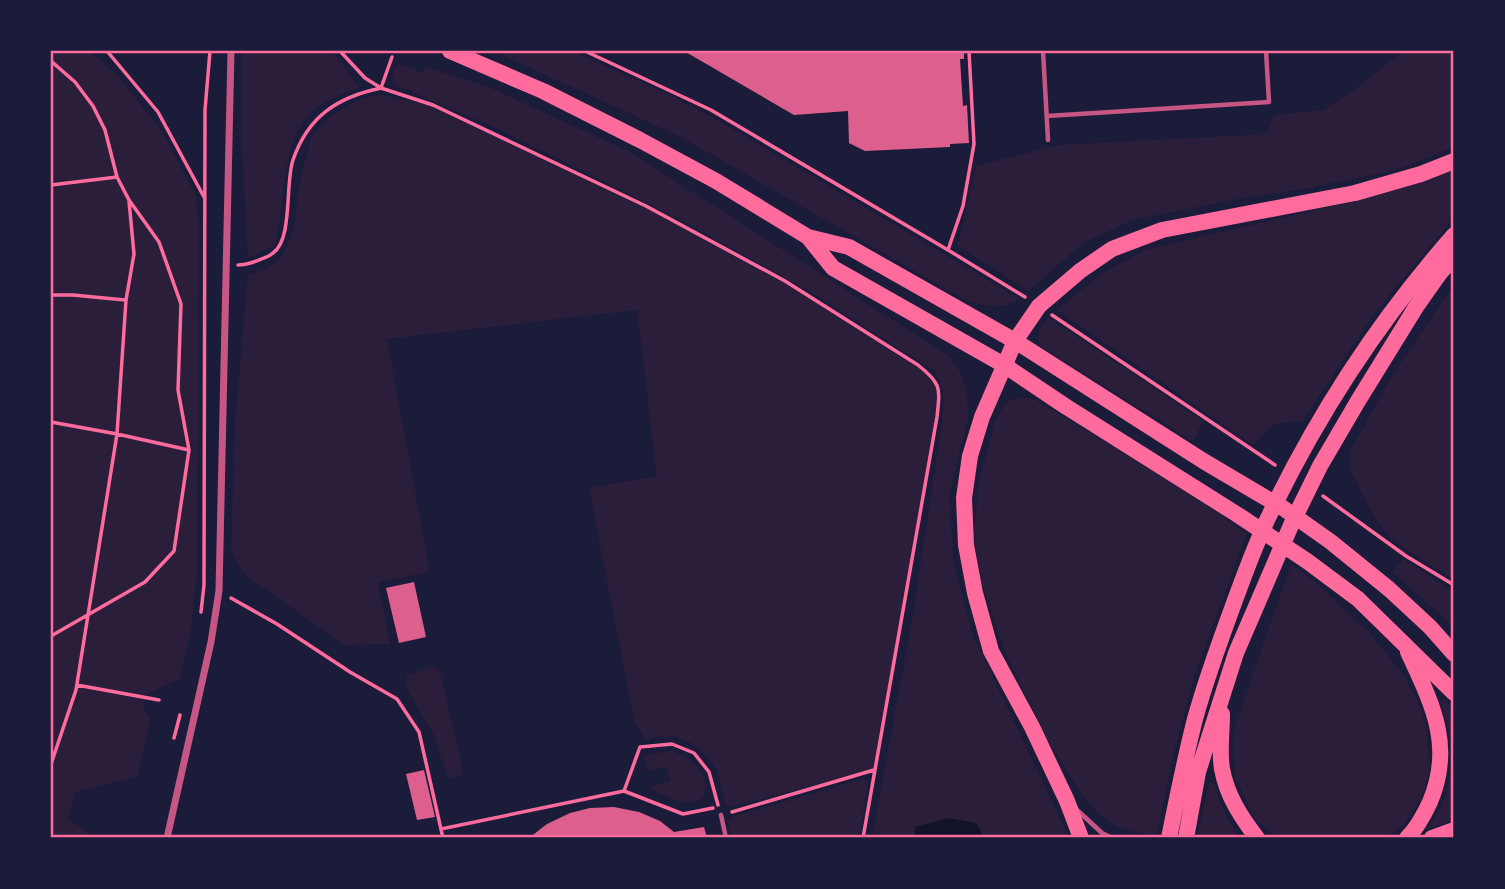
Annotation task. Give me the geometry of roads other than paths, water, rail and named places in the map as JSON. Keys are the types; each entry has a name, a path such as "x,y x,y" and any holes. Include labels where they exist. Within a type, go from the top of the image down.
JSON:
{"highway":[{"path":"450,51 543,91 640,140 716,181 807,236 849,247 1016,341 1205,462 1283,508 1331,542 1389,589 1430,627 1454,654"},
{"path":"1081,838 1032,727 991,651 975,593 966,545 964,498 971,456 982,417 1016,341 1039,306 1080,271 1112,249 1162,230 1355,193 1421,174 1454,161"},
{"path":"1169,838 1195,719 1215,655 1269,515 1300,455 1371,341 1454,235"},
{"path":"807,236 834,268 1004,365 1065,407 1307,561 1358,599 1454,693"},
{"path":"1186,838 1198,772 1236,653 1292,523 1320,466 1358,401 1416,307 1454,257"},
{"path":"1404,644 1438,725 1441,752 1438,783 1424,816 1407,838"},
{"path":"1222,699 1222,767 1233,802 1257,838"},
{"path":"1432,838 1454,830"}],"street":[{"path":"167,838 211,642 219,591 231,51"}],"lane":[{"path":"1043,51 1048,140"},
{"path":"1047,116 1269,102 1265,51"},
{"path":"1067,802 1102,833 1112,838"},
{"path":"721,815 726,838"}]}
